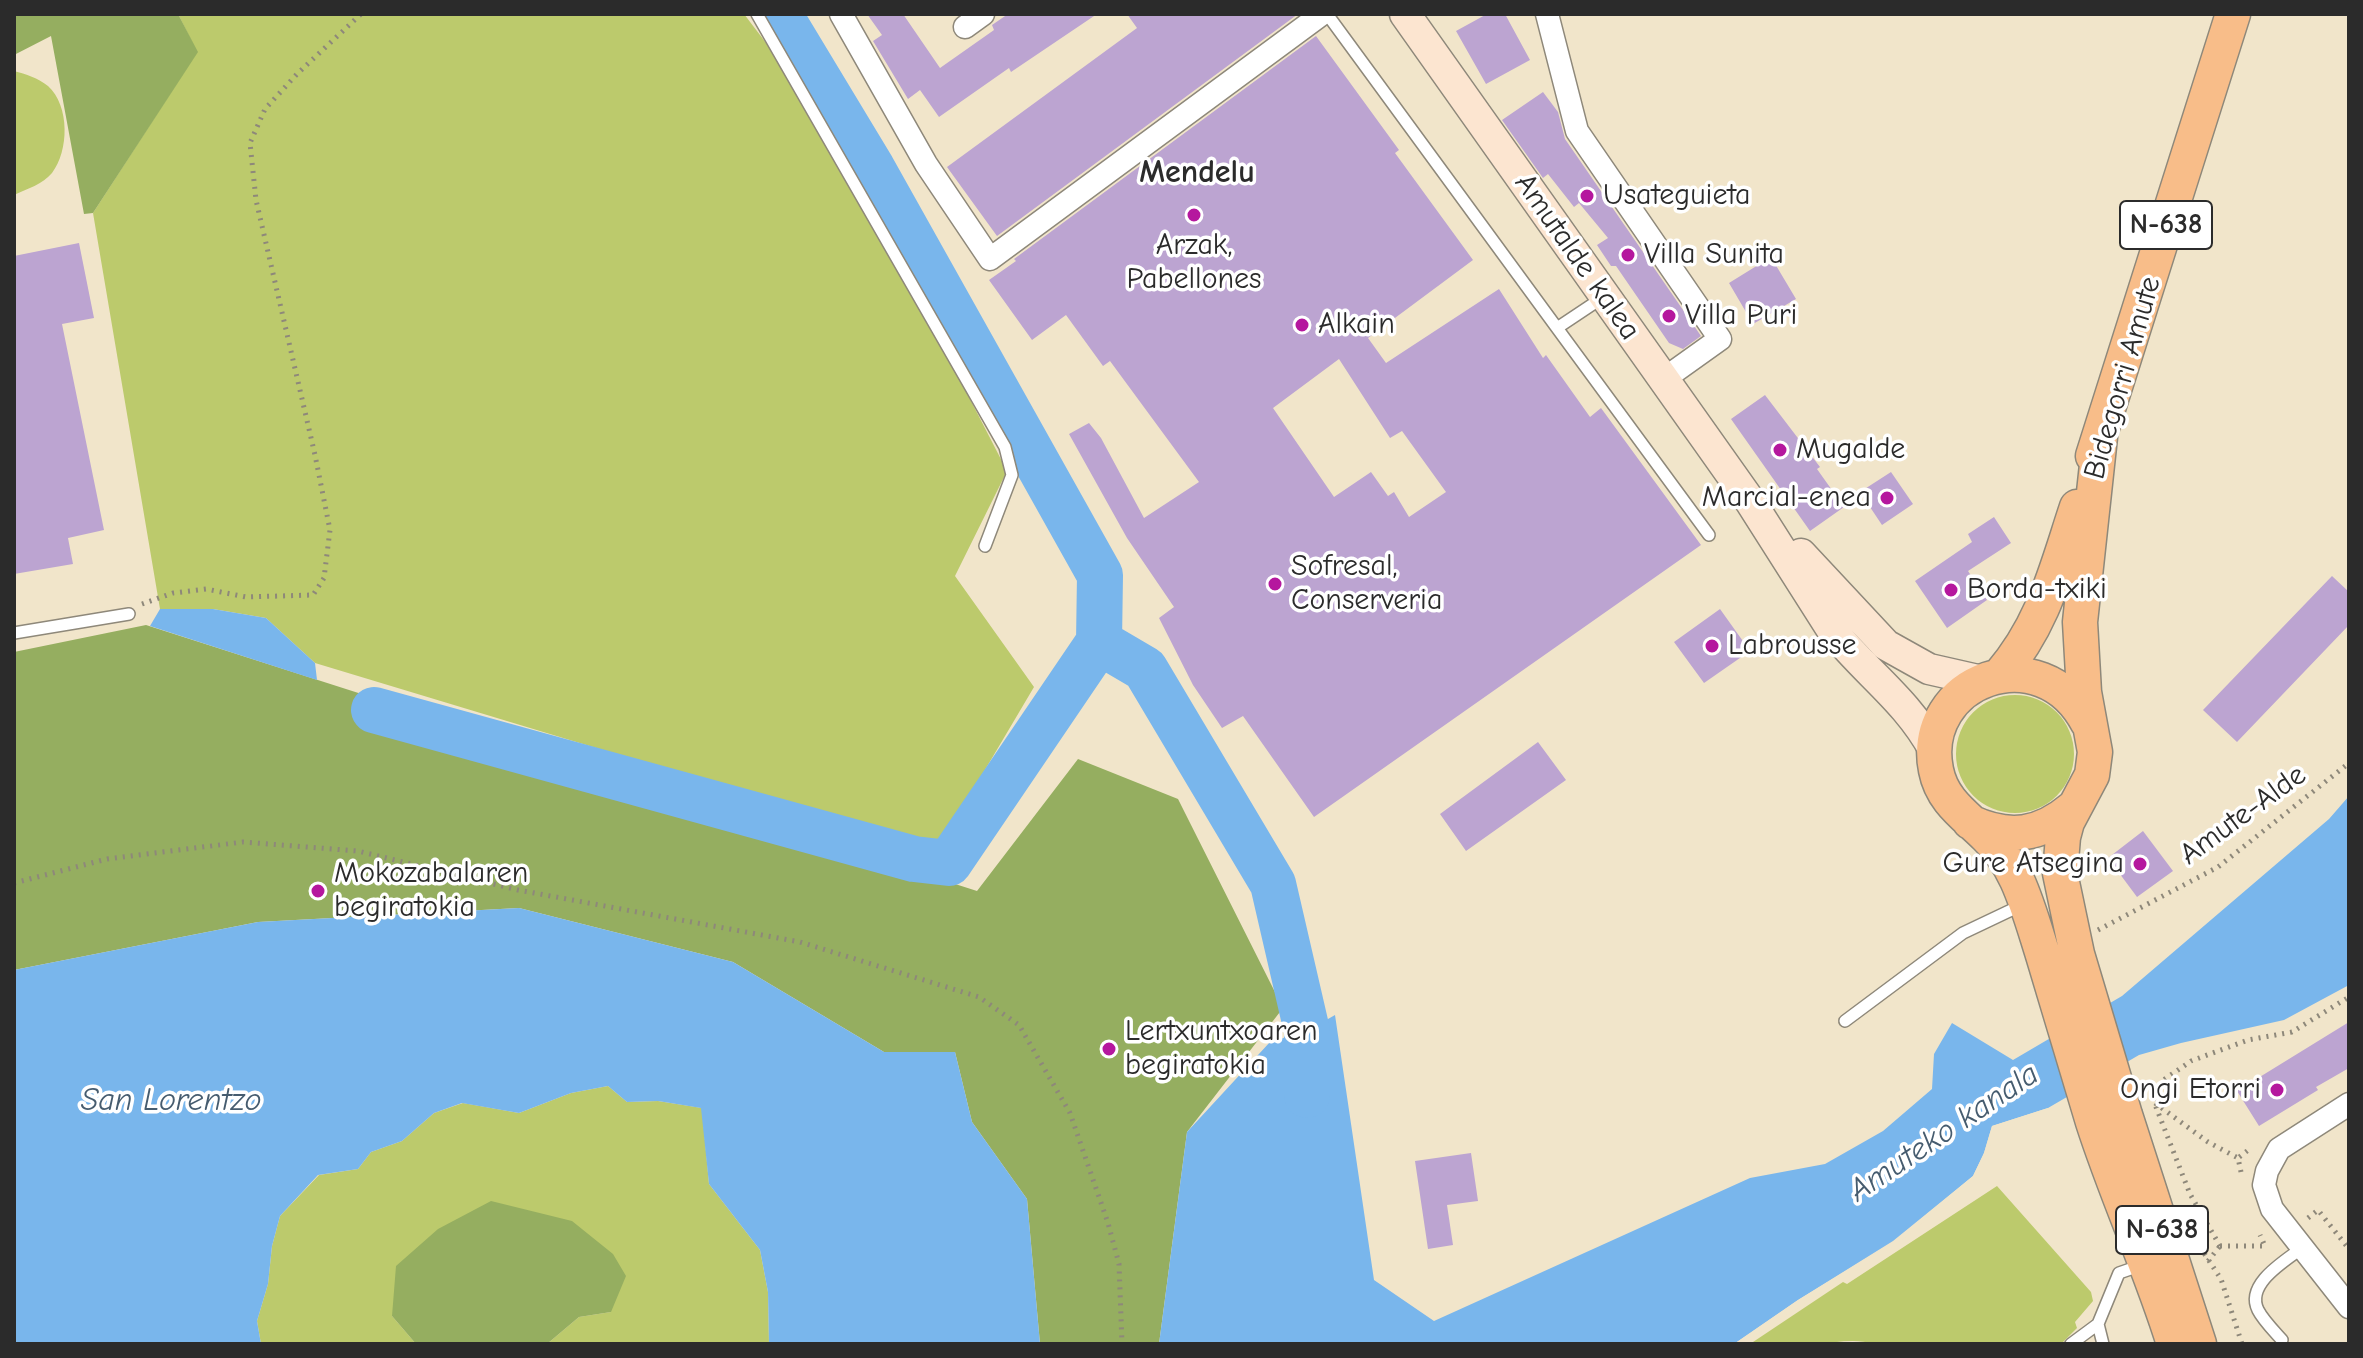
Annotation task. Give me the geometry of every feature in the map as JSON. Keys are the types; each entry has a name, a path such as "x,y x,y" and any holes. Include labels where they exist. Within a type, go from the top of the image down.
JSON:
{"main road":[{"name":"Amutalde kalea","path":"1405,14 1750,501 1832,630 1848,650 1904,703 1921,725 1934,750"},
{"name":"N-638","path":"2078,948 2026,903 2004,857 1988,837 1953,807 1936,771 1934,750 1944,716 1967,690 1991,678 2018,654 2040,617 2233,14"},
{"name":"N-638","path":"1970,821 1985,829 2004,833 2024,833 2047,827 2073,808 2084,795 2092,775 2095,752 2080,657 2080,622 2100,437"},
{"name":"Amutalde kalea","path":"1750,501 1886,645 1929,669 1991,678"},
{"name":"N-638","path":"1991,678 2020,674 2051,682 2079,706 2090,727"},
{"name":"N-638","path":"2073,808 2063,837 2060,873 2124,1114 2199,1344"},
{"name":"N-638","path":"2124,1114 2146,1264 2174,1344"}],"street":[{"path":"841,14 926,164 990,259 1325,14"},
{"path":"1547,14 1577,131 1720,339 1664,379"},
{"path":"2349,1104 2279,1149 2267,1171 2264,1185 2272,1209 2349,1307"}],"lane":[{"path":"757,14 1005,447 1012,475 985,546"},
{"path":"1325,14 1709,535"},
{"path":"1557,328 1605,296"},
{"path":"14,633 129,614"},
{"path":"1845,1021 1963,933 2026,903"},
{"path":"2282,1340 2257,1308 2256,1291 2267,1276 2302,1248"},
{"path":"2071,1344 2098,1324 2119,1273 2146,1264"},
{"path":"2098,1324 2103,1344"}],"path":[{"path":"129,614 144,603 173,593 206,589 246,597 313,595 324,578 330,530 256,200 250,143 265,109 361,14"},
{"name":"Amute-Alde","path":"2078,948 2218,867 2349,763"},
{"path":"14,883 107,859 243,842 358,851 518,890 800,942 979,997 1019,1025 1070,1113 1119,1264 1122,1344"},
{"path":"2078,948 2091,918"},
{"path":"2124,1114 2191,1061 2248,1040 2292,1032 2349,997"},
{"path":"2124,1114 2208,1142 2238,1158"},
{"path":"2124,1114 2190,1194 2220,1246 2265,1246"},
{"path":"2297,1211 2304,1221 2318,1210 2349,1249"}],"green space":[{"path":"14,14 178,14 198,52 93,213 84,214 51,36 14,55"},
{"path":"178,14 744,14 830,127 1007,471 955,576 1034,687 937,851 315,663 266,618 213,609 160,609 93,213 197,52"},
{"path":"14,71 48,86 60,105 65,129 62,153 52,173 14,195"},
{"path":"146,625 977,891 1078,759 1178,799 1283,1008 1187,1132 1159,1344 1040,1344 1027,1199 972,1122 955,1052 884,1052 733,962 519,908 258,922 14,970 14,652"},
{"path":"2015,695 2038,700 2057,712 2069,731 2074,754 2069,777 2057,796 2038,808 2015,813 1992,808 1973,796 1961,777 1956,754 1961,731 1973,712 1992,700"},
{"path":"608,1086 627,1102 658,1101 702,1108 709,1184 760,1250 768,1292 769,1344 547,1344 579,1317 611,1312 392,1316 416,1344 261,1344 257,1321 268,1284 272,1246 280,1216 319,1175 358,1169 371,1152 402,1141 434,1113 463,1103 519,1113 571,1093"},
{"path":"1997,1186 2091,1292 2093,1301 2075,1322 2077,1328 2061,1344 1874,1344 1852,1341 1750,1344 1843,1282 1847,1284"},
{"path":"491,1201 572,1221 613,1254 626,1276 611,1312 579,1317 547,1344 416,1344 392,1316 396,1266 438,1229"}],"water":[{"path":"160,609 213,609 266,618 315,663 317,680 150,626"},
{"name":"Amuteko kanala","path":"2349,796 2349,985 2284,1020 2139,1055 2048,1108 1992,1126 1973,1176 1893,1241 1734,1344 1159,1344 1187,1132 1270,1042 1307,1031 1335,1015 1374,1280 1434,1321 1750,1178 1825,1164 1883,1131 1932,1089 1934,1054 1952,1023 2013,1060 2122,996 2329,819"},
{"name":"San Lorentzo","path":"519,908 733,962 884,1052 955,1052 972,1122 1027,1199 1040,1344 769,1344 768,1292 760,1250 709,1184 701,1108 658,1101 627,1102 608,1086 571,1093 519,1113 462,1103 434,1113 402,1141 371,1152 358,1169 318,1175 280,1216 272,1246 268,1284 257,1321 261,1344 14,1344 14,970 258,922"}],"pier":[{"path":"2048,1108 2049,1112 1995,1129 1988,1155 1976,1178 1896,1245 1741,1344 1734,1344 1798,1300 1893,1242 1973,1176 1992,1126"}],"building":[{"path":"867,14 903,14 940,68 994,30 992,25 1008,14 1097,14 1011,72 1009,68 939,117 920,90 908,99 873,41 882,35"},
{"path":"1127,14 1298,14 997,236 947,167 1137,28"},
{"path":"1487,14 1505,14 1530,60 1486,84 1456,31"},
{"path":"1316,36 1399,150 1395,153 1473,260 1368,338 1386,363 1499,289 1543,358 1546,355 1590,417 1601,408 1701,545 1314,817 1243,716 1222,728 1193,685 1159,618 1174,607 1127,538 1069,434 1089,423 1101,438 1144,518 1199,482 1110,361 1103,366 1066,315 1032,340 989,280 1016,261 1014,259","holes":["1339,359 1390,438 1402,431 1446,492 1409,517 1394,492 1388,496 1371,472 1334,497 1273,408"]},
{"path":"1543,92 1558,112 1565,139 1701,336 1683,349 1669,343 1616,266 1611,266 1597,245 1608,238 1579,203 1574,207 1548,174 1543,178 1502,120"},
{"path":"79,243 94,318 62,324 104,530 68,538 73,564 14,574 14,256"},
{"path":"1771,257 1796,299 1753,324 1729,283"},
{"name":"Mugalde","path":"1765,395 1820,467 1817,469 1844,507 1810,531 1731,419"},
{"name":"Marcial-enea","path":"1891,472 1913,504 1882,525 1860,492"},
{"name":"Borda-txiki","path":"1994,517 2011,543 1968,571 1987,600 1947,628 1915,581 1972,542 1968,534"},
{"path":"2332,576 2349,592 2349,625 2237,742 2203,710"},
{"name":"Labrousse","path":"1720,609 1750,651 1704,683 1674,642"},
{"path":"1538,742 1566,780 1466,851 1440,814"},
{"name":"Gure Atsegina","path":"2143,831 2173,871 2137,897 2108,858"},
{"path":"2349,1022 2349,1068 2259,1126 2237,1091"},
{"path":"1471,1153 1478,1201 1447,1205 1453,1245 1428,1249 1415,1161"}],"waterway":[{"path":"779,14 872,168 1100,575 1099,642 1145,669 1273,884 1307,1031 1307,1095"},
{"path":"374,710 914,859 949,863 1099,642"}],"place":[{"name":"Usateguieta","path":"1587,196"},
{"name":"Arzak, Pabellones","path":"1194,215"},
{"name":"Villa Sunita","path":"1628,255"},
{"name":"Villa Puri","path":"1669,316"},
{"name":"Alkain","path":"1302,325"},
{"name":"Mugalde","path":"1780,450"},
{"name":"Marcial-enea","path":"1887,498"},
{"name":"Sofresal, Conserveria","path":"1275,584"},
{"name":"Borda-txiki","path":"1951,590"},
{"name":"Labrousse","path":"1712,646"},
{"name":"Gure Atsegina","path":"2140,864"},
{"name":"Mokozabalaren begiratokia","path":"318,891"},
{"name":"Lertxuntxoaren begiratokia","path":"1109,1049"},
{"name":"Ongi Etorri","path":"2277,1090"}],"district":[{"name":"Mendelu","path":"1197,173"}]}
